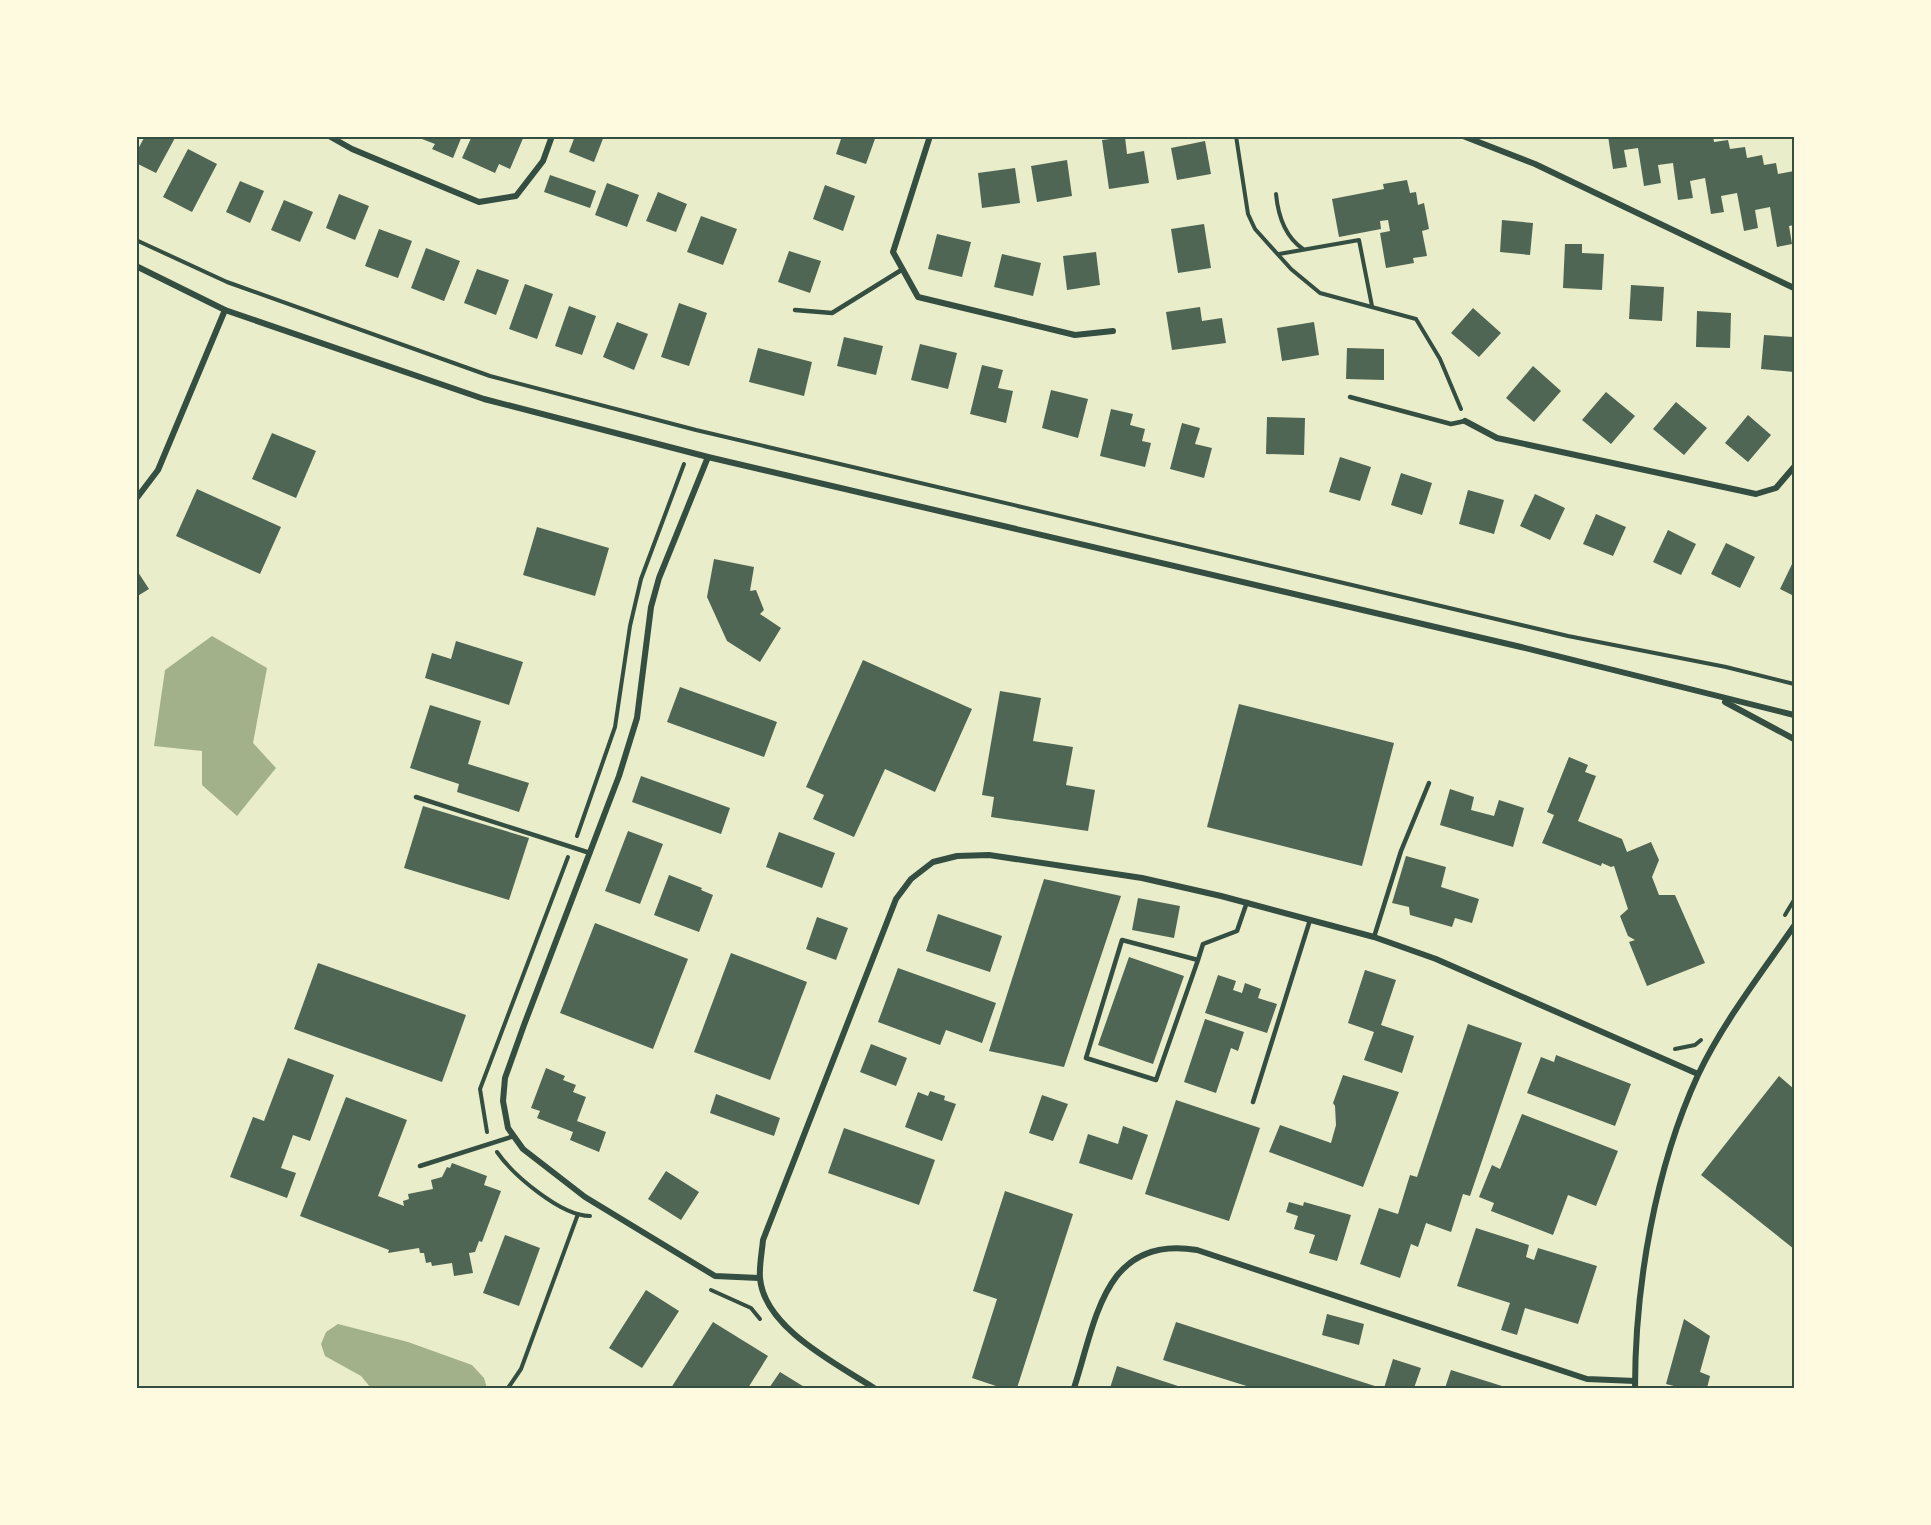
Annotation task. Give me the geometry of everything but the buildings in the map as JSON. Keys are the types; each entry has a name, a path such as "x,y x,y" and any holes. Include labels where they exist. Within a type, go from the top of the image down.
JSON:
{"street":[{"path":"329,136 352,149 479,202 516,196 543,161 552,136"},
{"path":"930,136 893,252 918,297 1075,335 1113,331"},
{"path":"1463,136 1535,164 1794,288"},
{"path":"136,266 225,310 484,399 708,457 1521,647 1794,715"},
{"path":"136,499 158,470 225,310"},
{"path":"1465,421 1497,438 1756,494 1776,488 1794,467"},
{"path":"708,457 659,578 651,607 637,718 619,776 505,1078 502,1101 508,1128 523,1149 585,1197 715,1276 759,1278"},
{"path":"1716,697 1794,739"},
{"path":"874,1389 799,1340 769,1306 759,1278 763,1240 896,899 910,879 933,862 957,856 989,855 1142,878 1247,902 1374,937 1436,959 1698,1074"},
{"path":"1635,1389 1643,1272 1656,1197 1698,1074 1794,926"},
{"path":"1074,1389 1108,1285 1130,1261 1152,1250 1174,1246 1197,1250 1587,1379 1635,1381"}],"lane":[{"path":"795,310 832,313 903,269"},
{"path":"1350,397 1451,424 1465,421"},
{"path":"1374,937 1401,850 1429,783"},
{"path":"416,797 590,852"},
{"path":"1198,960 1122,940 1086,1058 1156,1080 1198,960 1203,944 1237,932 1247,902"},
{"path":"1253,1102 1310,920"},
{"path":"420,1166 514,1136"}],"path":[{"path":"1236,136 1248,214 1255,229 1291,269 1320,293 1416,320 1440,359 1465,421"},
{"path":"1276,194 1279,218 1295,244 1303,249"},
{"path":"136,240 227,282 490,376 696,430 1486,617 1726,667 1794,684"},
{"path":"1278,254 1359,240 1372,306"},
{"path":"593,1216 578,1215 517,1176 491,1143 484,1123 480,1089 573,846 615,727 630,626 641,579 679,476"},
{"path":"1782,921 1794,900"},
{"path":"1670,1049 1688,1047 1704,1038"},
{"path":"508,1389 521,1369 585,1197"},
{"path":"704,1285 722,1296 751,1308 764,1323"}],"shaded area":[{"path":"212,636 267,668 253,743 276,768 237,816 202,785 202,751 154,746 165,670"},
{"path":"338,1324 408,1342 472,1365 484,1378 487,1388 371,1388 361,1376 325,1356 321,1344 326,1332"}]}
